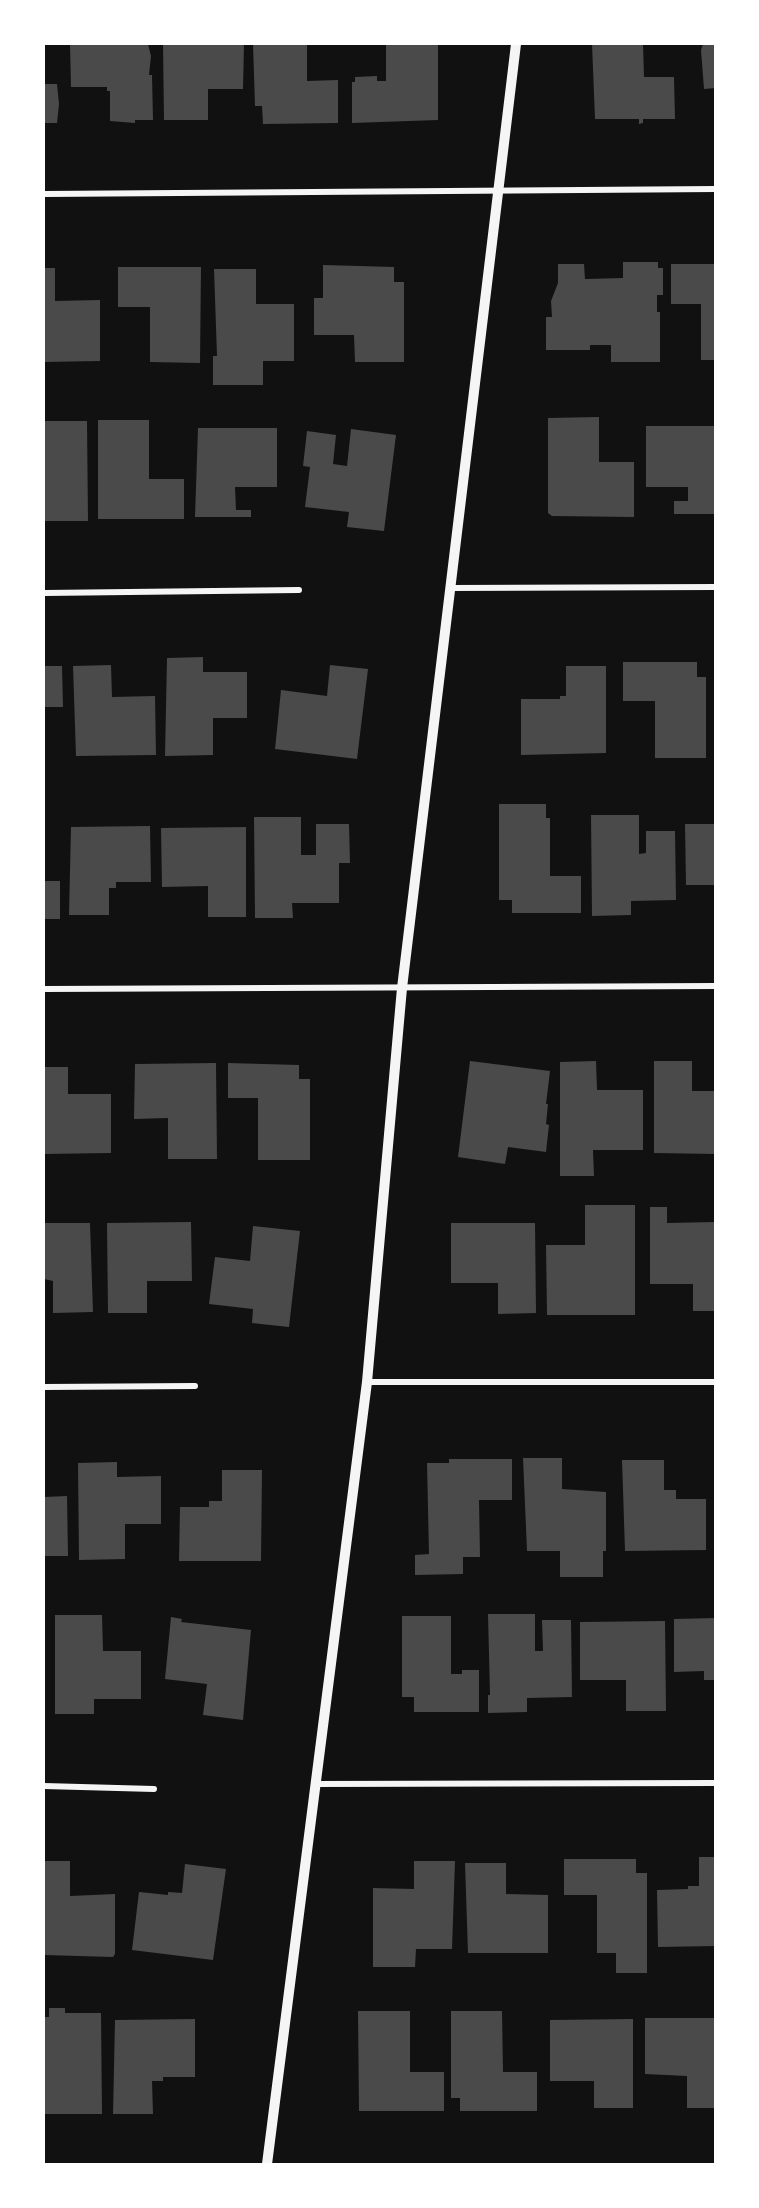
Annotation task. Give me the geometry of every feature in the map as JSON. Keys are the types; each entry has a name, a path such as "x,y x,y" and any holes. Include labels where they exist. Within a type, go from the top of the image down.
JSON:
{"street":[{"path":"267,2164 367,1382 402,988 516,44"},
{"path":"44,194 716,189"},
{"path":"451,588 716,587"},
{"path":"44,593 299,590"},
{"path":"44,989 716,986"},
{"path":"367,1382 716,1382"},
{"path":"44,1387 195,1386"},
{"path":"314,1784 716,1783"},
{"path":"44,1786 154,1789"}],"building":[{"path":"70,44 148,44 151,56 149,75 152,75 153,120 135,120 135,123 110,121 110,91 107,91 107,87 71,87"},
{"path":"163,44 244,44 243,89 208,89 208,120 164,120"},
{"path":"253,44 307,44 307,81 338,80 338,123 263,124 262,106 255,106"},
{"path":"386,44 438,44 438,120 352,123 352,82 355,82 355,77 377,76 377,81 386,81"},
{"path":"592,44 643,44 644,77 674,77 675,119 643,119 643,123 639,124 639,119 595,119"},
{"path":"703,44 716,44 716,88 704,89 701,50"},
{"path":"44,84 57,84 59,104 57,123 44,123"},
{"path":"623,262 658,262 658,268 663,268 663,295 657,295 657,312 660,312 660,362 611,362 611,345 590,345 590,350 546,350 546,317 552,317 551,301 558,283 558,264 584,264 585,279 623,278"},
{"path":"671,264 716,264 716,360 701,360 701,304 671,304"},
{"path":"323,265 394,267 394,282 404,282 404,362 355,362 354,335 314,335 314,298 323,298"},
{"path":"118,267 201,267 200,363 150,362 150,307 118,307"},
{"path":"44,268 55,268 55,301 100,300 100,361 44,362"},
{"path":"214,269 256,269 256,304 294,304 294,361 263,361 263,385 213,385 213,356 217,356"},
{"path":"599,417 599,462 634,462 634,517 552,516 548,513 548,418"},
{"path":"98,420 149,420 149,479 184,479 184,519 98,519"},
{"path":"44,421 87,421 88,521 44,521"},
{"path":"646,426 716,426 716,514 674,514 674,501 688,501 688,487 646,487"},
{"path":"198,428 277,428 277,487 235,487 236,510 251,510 251,517 195,517"},
{"path":"351,429 396,435 384,531 347,527 349,512 305,507 310,467 303,466 307,431 336,435 333,464 347,466"},
{"path":"203,657 203,672 247,672 247,718 213,718 213,755 165,756 167,658"},
{"path":"623,662 697,662 697,677 706,677 706,758 655,758 655,701 623,701"},
{"path":"111,665 112,697 155,696 156,755 76,756 73,666"},
{"path":"330,665 368,669 357,759 275,749 281,690 327,696"},
{"path":"44,666 62,666 63,707 44,707"},
{"path":"566,666 606,666 606,753 521,755 521,699 560,699 560,696 566,696"},
{"path":"499,804 546,804 546,818 550,818 550,876 581,876 581,913 512,913 512,900 499,900"},
{"path":"591,815 639,815 639,854 646,853 646,831 675,831 676,900 631,901 631,915 592,916"},
{"path":"254,817 301,817 301,855 316,855 316,824 349,824 350,863 339,863 339,903 292,903 293,918 255,918"},
{"path":"685,824 716,824 716,885 686,885"},
{"path":"150,826 151,882 116,882 116,888 109,888 109,915 69,915 71,827"},
{"path":"246,827 246,917 208,917 208,886 162,887 161,828"},
{"path":"44,881 60,881 60,919 44,919"},
{"path":"470,1061 550,1071 546,1104 548,1104 546,1124 549,1125 546,1152 508,1147 505,1164 458,1157"},
{"path":"596,1061 597,1090 643,1090 643,1150 593,1150 594,1176 560,1176 560,1062"},
{"path":"654,1061 692,1061 692,1091 716,1091 716,1154 654,1153"},
{"path":"216,1063 217,1159 168,1159 168,1118 134,1119 135,1064"},
{"path":"228,1063 299,1065 299,1079 310,1079 310,1160 258,1160 258,1098 228,1098"},
{"path":"44,1067 68,1067 68,1094 111,1094 111,1153 44,1154"},
{"path":"585,1205 635,1205 635,1315 547,1315 546,1245 585,1245"},
{"path":"650,1207 667,1207 667,1223 716,1222 716,1311 693,1311 693,1284 650,1284"},
{"path":"191,1222 192,1281 147,1281 147,1313 108,1313 107,1223"},
{"path":"44,1223 90,1223 93,1312 53,1313 53,1281 44,1279"},
{"path":"451,1223 535,1223 536,1313 498,1314 498,1283 451,1283"},
{"path":"253,1226 300,1231 289,1327 252,1323 253,1309 209,1304 215,1257 250,1261"},
{"path":"523,1458 562,1458 562,1489 606,1492 606,1551 603,1551 603,1577 560,1577 560,1551 527,1551"},
{"path":"449,1459 512,1459 512,1500 479,1500 480,1557 463,1557 463,1574 415,1575 415,1555 429,1554 427,1463 449,1463"},
{"path":"622,1460 664,1460 664,1490 676,1490 676,1499 706,1499 706,1550 625,1551"},
{"path":"117,1462 117,1477 161,1476 161,1524 125,1524 125,1559 79,1560 78,1463"},
{"path":"222,1470 262,1470 261,1561 179,1561 180,1507 209,1507 209,1501 222,1501"},
{"path":"67,1496 68,1556 44,1556 44,1497"},
{"path":"488,1614 535,1614 535,1651 543,1651 542,1620 571,1620 572,1697 527,1698 527,1712 488,1713 488,1695 490,1695"},
{"path":"55,1615 102,1615 103,1651 141,1651 141,1699 94,1699 94,1714 55,1714"},
{"path":"402,1616 451,1616 451,1674 462,1674 462,1670 479,1670 479,1712 414,1712 414,1697 402,1697"},
{"path":"171,1617 182,1619 181,1622 251,1630 243,1720 203,1715 207,1684 165,1679"},
{"path":"716,1618 716,1680 704,1680 704,1671 674,1672 674,1619"},
{"path":"665,1621 666,1711 626,1711 626,1680 580,1680 580,1622"},
{"path":"699,1857 716,1857 716,1946 658,1947 657,1890 688,1889 688,1886 699,1886"},
{"path":"564,1859 636,1859 636,1873 647,1873 647,1973 616,1973 616,1953 597,1953 597,1895 564,1895"},
{"path":"44,1861 70,1861 70,1896 115,1894 115,1954 113,1957 44,1955"},
{"path":"414,1861 455,1861 452,1949 416,1949 415,1967 373,1967 373,1888 414,1889"},
{"path":"465,1863 506,1863 506,1894 548,1895 548,1953 468,1953"},
{"path":"185,1864 226,1869 213,1960 132,1950 139,1892 168,1895 168,1892 182,1893"},
{"path":"49,2008 65,2008 65,2013 101,2013 102,2114 44,2114 44,2017 49,2017"},
{"path":"358,2011 410,2011 410,2072 444,2072 444,2111 359,2111"},
{"path":"451,2011 502,2011 503,2072 537,2072 537,2111 460,2111 460,2098 451,2098"},
{"path":"645,2018 716,2018 716,2108 687,2108 687,2076 645,2074"},
{"path":"195,2019 195,2077 163,2077 163,2081 152,2081 153,2114 113,2114 115,2020"},
{"path":"633,2019 633,2108 594,2108 594,2081 550,2081 550,2020"}]}
